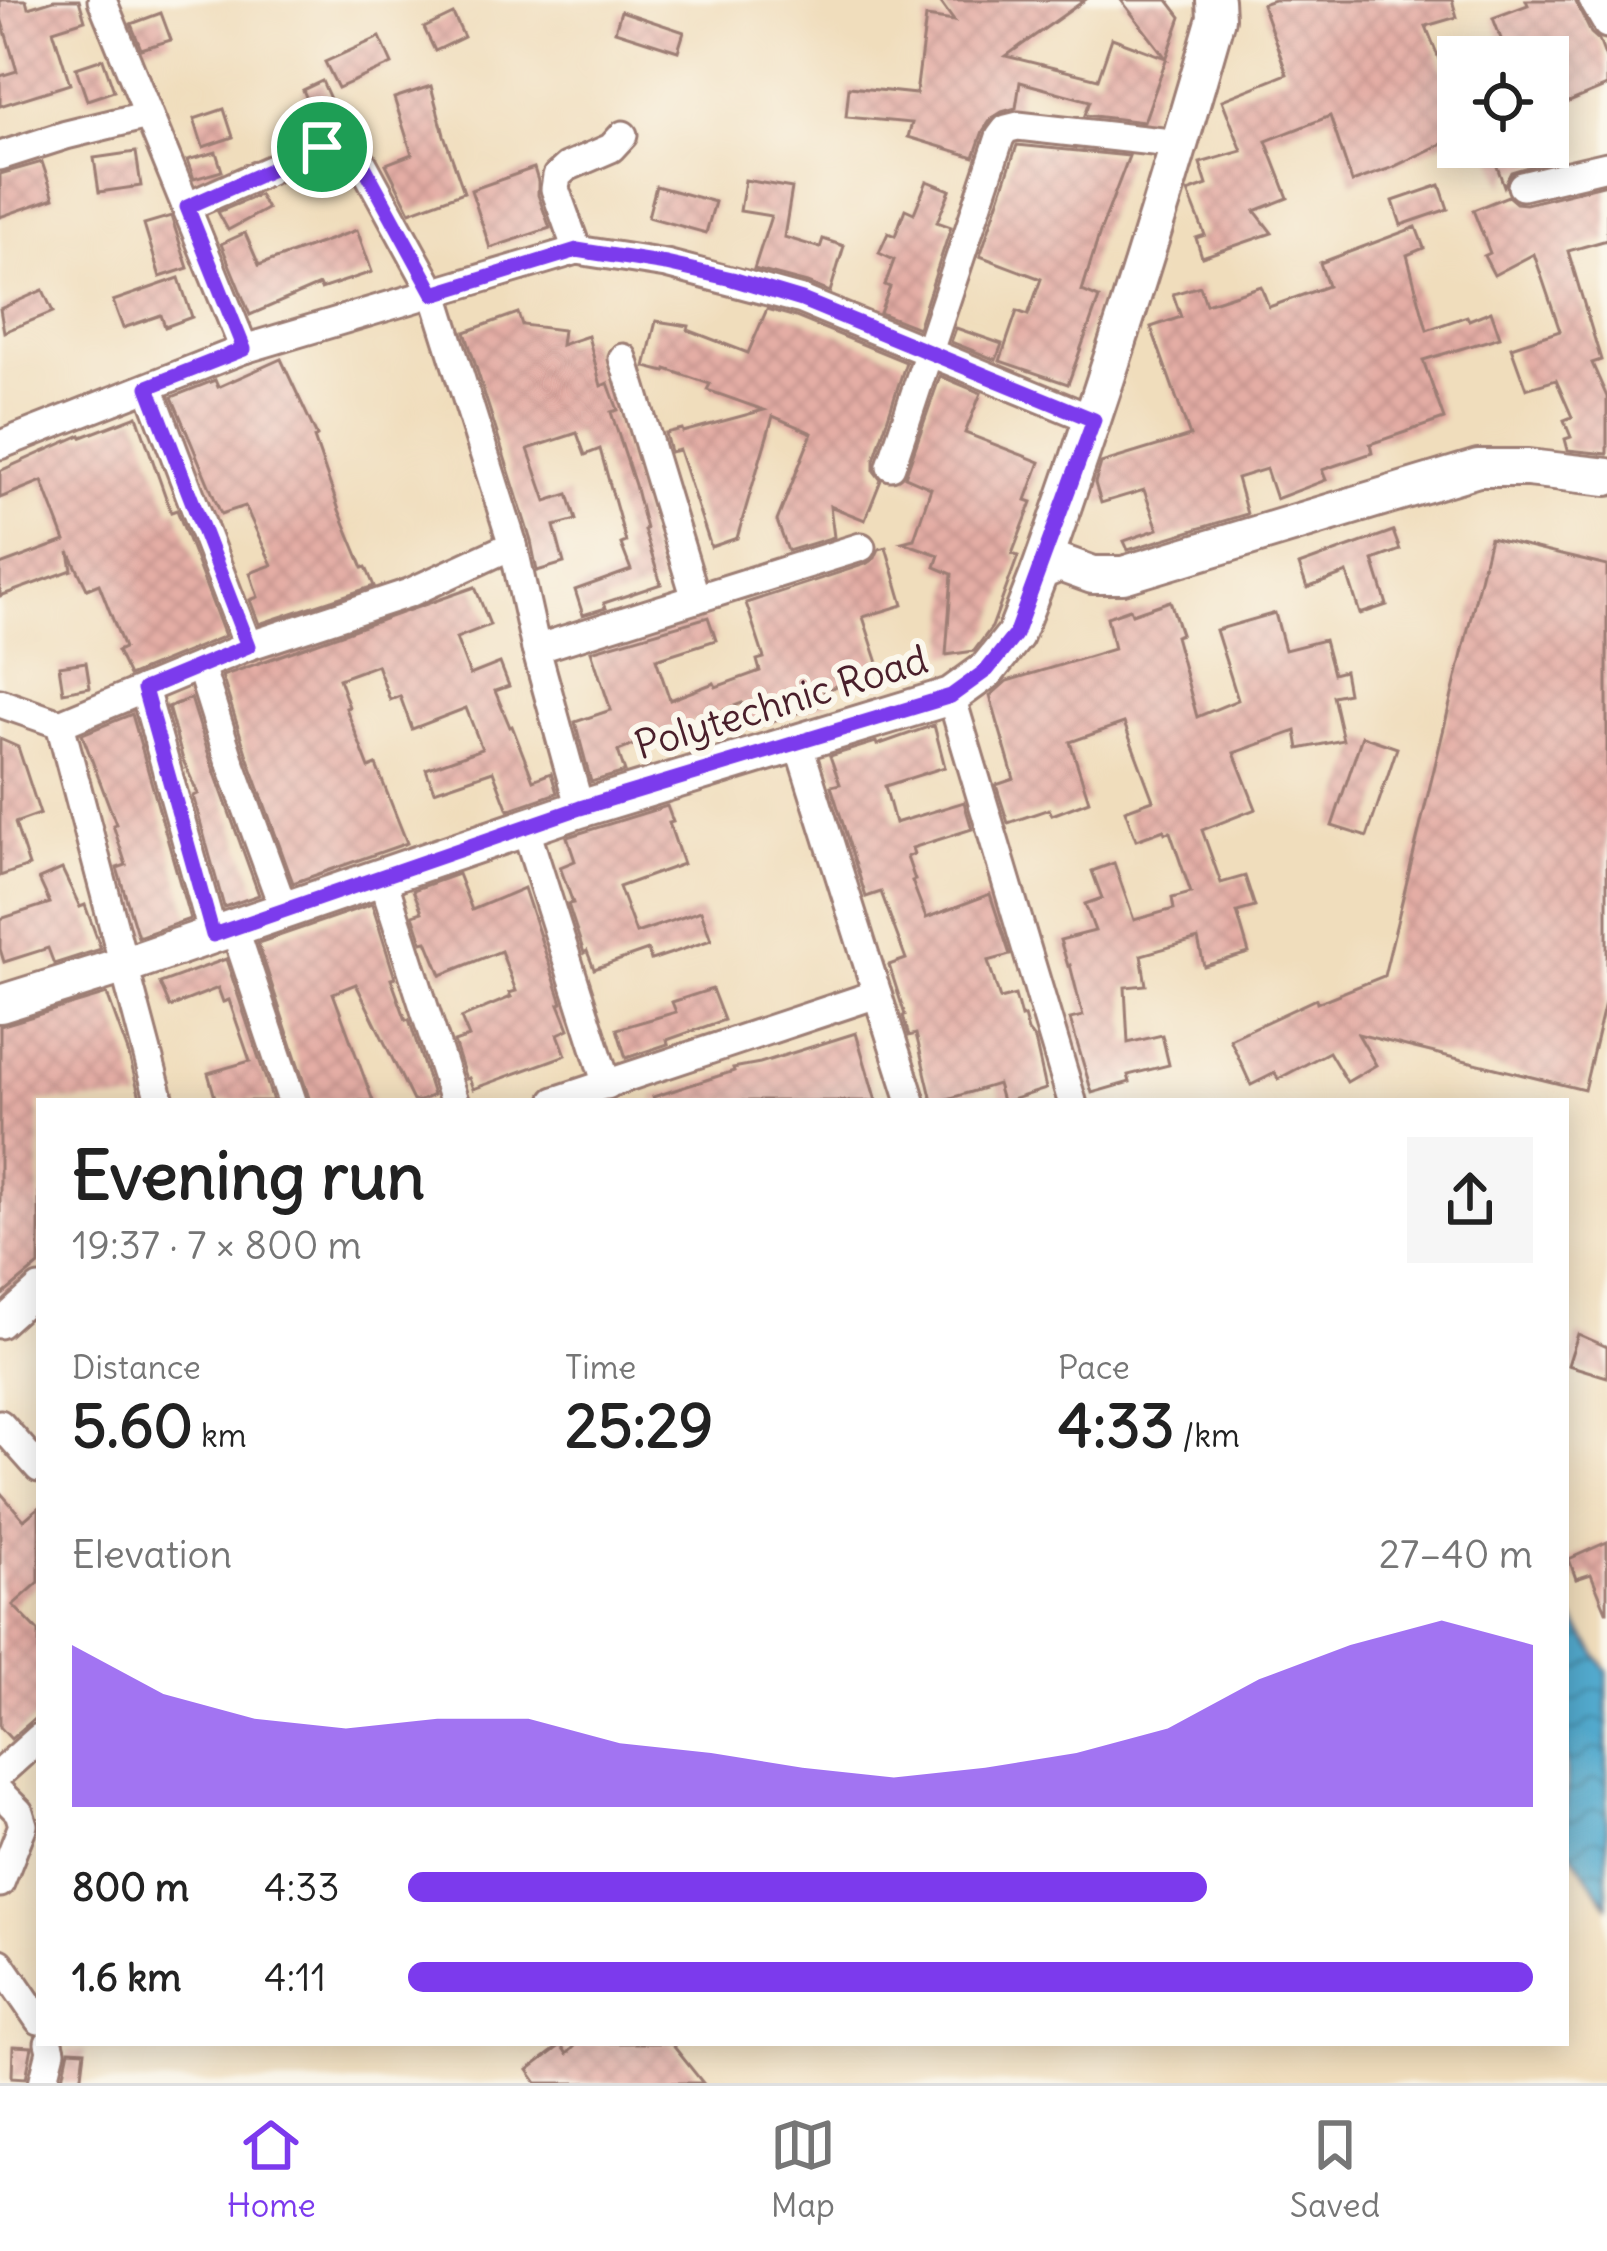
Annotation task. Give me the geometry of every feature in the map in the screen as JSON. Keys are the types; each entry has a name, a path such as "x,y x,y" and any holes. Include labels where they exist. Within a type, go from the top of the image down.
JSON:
{"street":[{"path":"102,0 244,349"},
{"name":"Polytechnic Road","path":"0,1004 580,808 951,696 987,670 1015,635 1094,420 1180,144 1216,17 1215,0"},
{"path":"1593,0 1607,24"},
{"path":"0,156 148,115"},
{"path":"891,466 1006,129 1018,126 1180,144"},
{"path":"577,250 556,189 557,176 610,148 622,135"},
{"path":"187,207 322,147 345,146 363,164 434,294 513,545 580,808"},
{"path":"1522,186 1607,166"},
{"path":"0,445 244,349 577,250 666,264 802,300 1094,420"},
{"path":"623,358 696,599"},
{"path":"148,387 248,646"},
{"path":"1040,572 1060,563 1093,575 1124,575 1478,468 1607,477"},
{"path":"0,703 60,724 248,646 409,592 513,545"},
{"path":"536,649 861,547"},
{"path":"200,666 284,910"},
{"path":"144,689 224,931 291,1098"},
{"path":"951,696 1071,1098"},
{"path":"60,724 159,1098"},
{"path":"798,742 910,1098"},
{"path":"525,827 607,1085"},
{"path":"382,876 453,1098"},
{"path":"565,1098 877,994"},
{"path":"0,1324 36,1292"},
{"path":"1,1428 36,1465"},
{"path":"0,1773 36,1741"},
{"path":"0,1793 19,1812 23,1826 0,1882"},
{"path":"0,1963 36,2016"},
{"path":"43,2083 50,2046"}],"water":[{"path":"1569,1612 1607,1671 1607,1905 1569,1848"}],"building":[{"path":"0,0 26,0 28,8 54,0 79,0 85,20 53,30 70,84 0,106 0,76 17,71"},
{"path":"939,0 1085,0 1006,56 1098,79 1112,38 1166,58 1121,0 1168,0 1181,17 1144,122 1085,115 1090,101 1020,82 1016,108 992,118 974,157 908,137 912,123 846,117 849,87 916,94 926,17 954,21"},
{"path":"1274,0 1452,0 1457,17 1426,26 1437,54 1437,146 1352,182 1330,116 1266,141 1288,198 1255,211 1272,233 1202,257 1196,238 1205,235 1188,192 1207,185 1200,163 1242,151 1222,100 1287,74 1262,4"},
{"path":"1526,0 1575,0 1607,61 1607,86 1569,102 1569,36 1500,36 1493,18 1528,5"},
{"path":"621,11 684,32 678,51 615,31"},
{"path":"161,13 171,40 141,49 131,24"},
{"path":"453,14 464,37 435,51 424,28"},
{"path":"380,37 392,64 338,88 325,62"},
{"path":"103,59 114,91 87,100 76,68"},
{"path":"322,81 331,101 312,110 303,90"},
{"path":"431,86 464,192 410,212 386,164 412,154 394,98"},
{"path":"224,109 233,137 203,147 194,119"},
{"path":"1017,145 1129,156 1082,291 1099,298 1068,384 1000,361 1017,311 1028,315 1041,279 980,256"},
{"path":"136,152 141,186 99,192 94,158"},
{"path":"216,152 222,171 194,179 187,160"},
{"path":"42,162 54,198 0,217 0,174"},
{"path":"534,168 550,228 490,248 471,190"},
{"path":"1498,168 1524,168 1511,172 1504,186"},
{"path":"745,180 792,188 784,237 820,248 823,239 844,246 830,292 754,269 771,216 740,211"},
{"path":"927,181 950,190 937,222 951,227 918,328 880,313 894,260 879,253 888,233 895,236 905,209 914,213"},
{"path":"1607,184 1607,240 1568,251 1601,360 1592,363 1607,397 1607,454 1568,450 1565,439 1571,437 1564,420 1572,417 1556,380 1526,389 1511,347 1560,331 1534,254 1494,275 1484,256 1490,253 1473,210 1508,196 1526,204"},
{"path":"1440,185 1448,209 1401,225 1393,201"},
{"path":"656,186 715,202 706,233 648,217"},
{"path":"259,195 267,209 228,230 218,212"},
{"path":"171,216 188,268 160,277 144,224"},
{"path":"1416,227 1424,248 1407,255 1427,330 1491,311 1500,337 1423,360 1444,419 1370,444 1372,453 1322,470 1326,480 1276,499 1266,469 1237,478 1247,514 1128,550 1124,541 1158,529 1144,490 1101,503 1095,483 1101,463 1190,436 1151,327 1181,317 1173,294 1200,286 1206,304 1261,286 1269,307 1328,286 1320,263"},
{"path":"357,230 372,272 321,289 319,285 250,315 221,244 245,233 259,265"},
{"path":"179,278 192,317 165,327 161,315 123,328 113,301"},
{"path":"43,290 53,312 4,332 0,309"},
{"path":"767,309 906,362 874,460 874,471 881,480 865,520 830,506 834,537 788,551 777,521 812,433 773,416 737,538 711,547 679,450 670,452 665,433 764,410 707,390 710,384 645,367 656,321 689,326 688,330 748,353"},
{"path":"518,313 522,325 563,330 561,345 588,336 601,386 608,383 618,410 611,412 661,584 583,615 575,590 631,570 621,544 626,542 600,449 585,455 577,433 528,449 546,501 568,494 576,520 554,526 564,563 537,571 465,332"},
{"path":"956,328 1002,344 996,360 951,342"},
{"path":"281,359 317,436 339,510 374,586 259,624 250,600 258,597 250,573 272,565 245,506 221,514 172,397 215,380 218,387"},
{"path":"940,376 981,393 965,433 1040,462 1026,500 1032,502 1012,554 1018,556 992,627 974,651 946,655 952,574 935,567 939,555 902,542 914,539 931,488 905,477"},
{"path":"137,416 171,512 177,510 225,636 129,676 117,651 124,648 99,584 87,589 69,552 72,570 0,596 0,565 65,541 42,481 0,498 0,471"},
{"path":"1393,531 1400,550 1373,560 1387,605 1360,614 1347,573 1307,588 1299,565"},
{"path":"1490,538 1607,566 1607,994 1584,1090 1358,1034 1376,1065 1347,1082 1329,1052 1278,1079 1275,1073 1251,1085 1230,1039 1316,999 1317,1003 1384,976"},
{"path":"886,547 903,605 863,617 880,669 824,691 827,703 751,728 742,703 618,751 625,772 591,782 575,722 611,710 591,651 708,617 716,640 656,659 670,700 714,683 716,687 760,671 757,660 764,658 746,603 866,564"},
{"path":"475,587 490,625 456,638 470,675 500,663 509,686 495,691 533,780 551,773 557,793 508,810 493,771 434,791 426,769 482,749 466,708 412,729 400,696 390,700 377,665 339,679 369,768 376,765 407,843 293,883 222,676"},
{"path":"1170,601 1197,717 1238,700 1216,630 1275,613 1285,650 1324,640 1333,674 1344,671 1348,693 1333,696 1343,740 1299,749 1296,731 1234,753 1256,809 1202,830 1221,883 1245,876 1255,907 1237,912 1249,953 1204,966 1198,939 1141,955 1146,985 1125,987 1128,1043 1162,1035 1169,1065 1128,1075 1130,1082 1092,1093 1070,1019 1083,1016 1060,940 1095,931 1085,904 1102,898 1092,871 1114,863 1134,920 1174,909 1172,898 1191,893 1170,832 1136,840 1125,810 1153,800 1124,723 1070,742 1089,801 1052,815 1049,809 1008,823 996,785 1014,779 990,696 1007,681 1114,649 1107,617"},
{"path":"86,662 90,687 63,692 59,666"},
{"path":"191,698 259,895 224,907 193,796 198,794 168,707"},
{"path":"132,714 190,919 138,937 117,868 126,865 116,824 82,734"},
{"path":"934,725 945,767 885,786 895,823 964,802 972,829 912,848 914,854 907,857 912,881 926,918 990,894 1010,955 988,961 1000,999 1015,995 1035,1040 1046,1089 1001,1098 997,1084 951,1098 931,1098 916,1034 909,1036 889,965 906,959 881,892 866,897 831,786 840,784 830,756"},
{"path":"1362,736 1397,748 1367,837 1332,826"},
{"path":"0,739 18,747 40,814 15,823 29,866 0,876"},
{"path":"667,806 683,864 619,887 636,933 701,911 711,940 651,960 648,950 594,969 587,951 584,953 560,867 575,861 567,837"},
{"path":"62,869 80,907 85,905 101,949 54,964 48,948 4,962 0,919 50,903 39,879"},
{"path":"458,874 472,910 524,888 569,1029 558,1034 566,1055 473,1089 454,1042 469,1037 461,1018 516,991 501,951 441,975 427,941 422,942 413,915 422,912 413,890"},
{"path":"372,904 395,978 391,979 433,1095 412,1098 356,984 333,993 372,1098 309,1098 258,943"},
{"path":"226,959 272,1098 215,1098 208,1073 250,1061 229,1000 223,1002 218,988 170,1007 160,983"},
{"path":"712,989 724,1020 626,1058 617,1029 676,1012 672,1002"},
{"path":"107,994 140,1098 36,1098 36,1267 0,1297 0,1026"},
{"path":"856,1033 875,1098 653,1098 733,1068"},
{"path":"1578,1334 1607,1347 1607,1377 1569,1365"},
{"path":"0,1492 24,1520 36,1510 36,1585 13,1605 36,1629 36,1718 11,1739 0,1727"},
{"path":"1607,1542 1606,1611 1591,1574 1576,1579 1569,1559"},
{"path":"13,2046 32,2047 26,2078 12,2077"},
{"path":"560,2046 567,2054 575,2046 673,2046 703,2083 537,2083 528,2070"},
{"path":"69,2050 85,2051 81,2083 62,2083"}],"route":[{"path":"345,146 363,164 434,294 577,250 666,264 802,300 1094,420 1015,635 987,670 951,696 580,808 213,935 144,689 248,646 148,387 244,349 187,207 322,147 345,146"}]}
